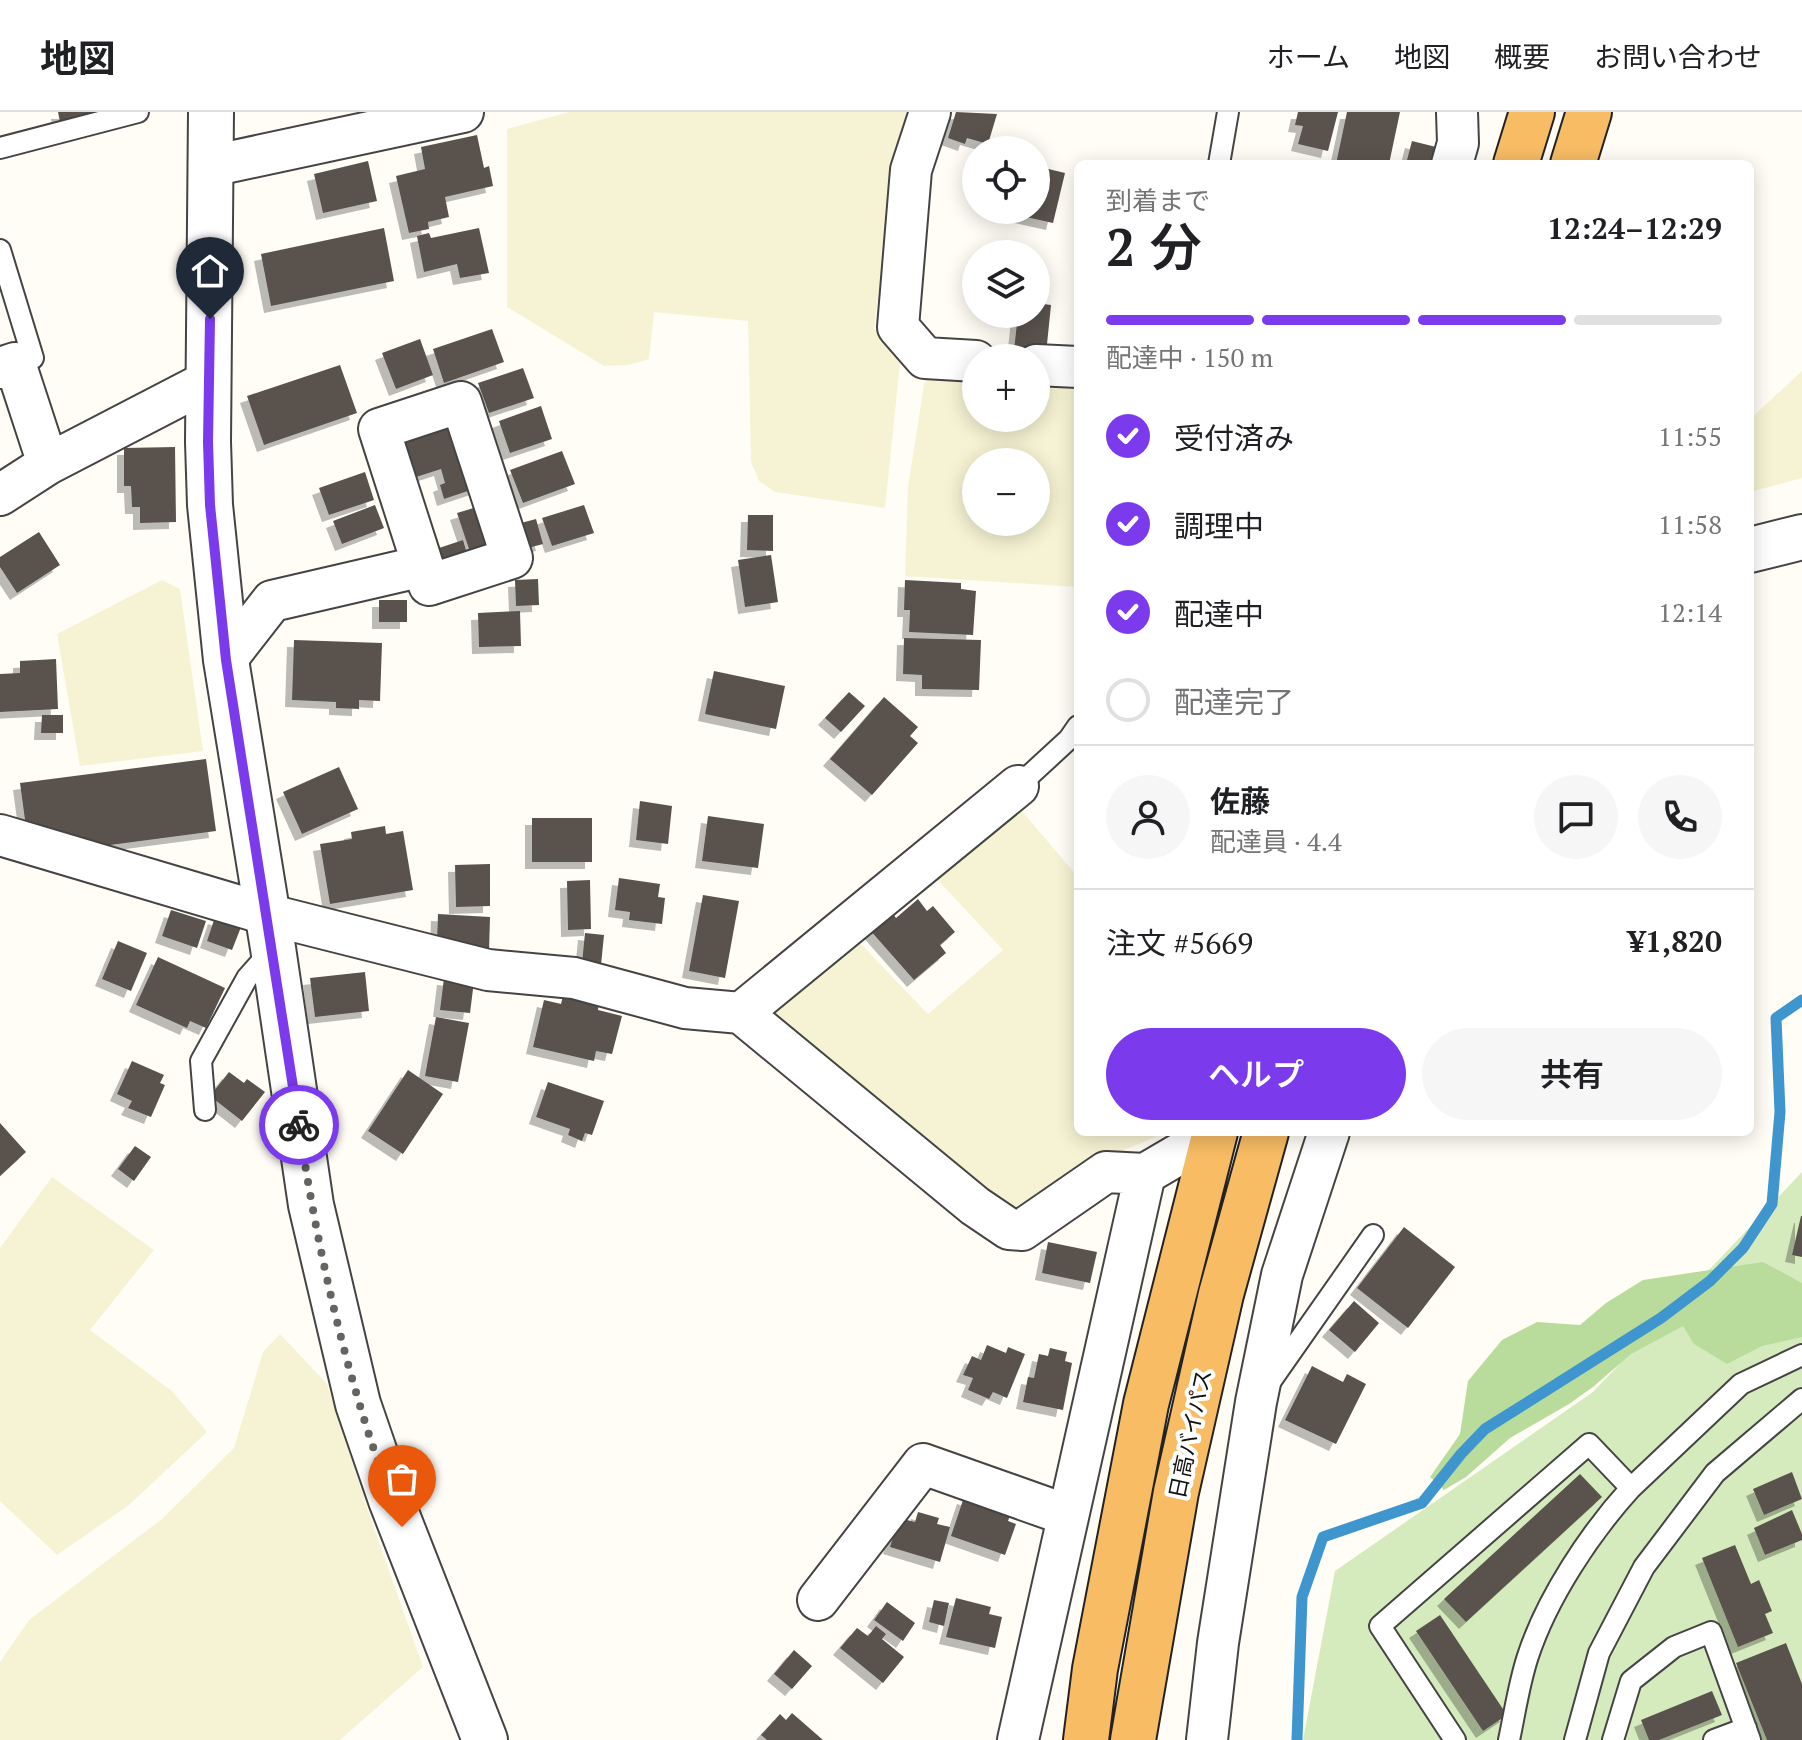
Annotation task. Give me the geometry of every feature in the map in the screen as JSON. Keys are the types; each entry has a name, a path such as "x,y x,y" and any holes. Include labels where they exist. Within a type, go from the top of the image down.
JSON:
{"highway":[{"path":"1516,160 1522,112"},
{"path":"1516,160 1532,112"},
{"path":"1574,160 1589,112"},
{"name":"日高バイパス","path":"1133,1740 1176,1492 1221,1294 1265,1136"},
{"path":"1086,1740 1095,1669 1146,1404 1212,1140"}],"street":[{"path":"211,112 210,505 226,660 311,1205 358,1404 391,1500 485,1740"},
{"path":"930,112 911,170 898,327 925,358 962,360"},
{"path":"1453,160 1458,143 1457,112"},
{"path":"211,166 458,113"},
{"path":"7,366 48,464"},
{"path":"1050,366 1074,367"},
{"path":"0,495 48,464 210,380"},
{"path":"1754,549 1802,537"},
{"path":"226,660 272,601 423,566"},
{"path":"741,1013 1018,786"},
{"path":"0,835 270,931 488,970 574,978 685,1008 741,1013 975,1206 1009,1229 1022,1230 1106,1172 1145,1174 1186,1150 1212,1140"},
{"path":"1207,1740 1218,1643 1256,1402 1282,1275 1328,1136"},
{"path":"1018,1740 1145,1174"},
{"path":"818,1600 923,1464 1067,1515"}],"lane":[{"path":"0,148 138,112"},
{"path":"1220,160 1228,112"},
{"path":"0,250 33,358 7,366"},
{"path":"1018,786 1074,732"},
{"path":"205,1110 201,1061 270,931"},
{"path":"1256,1402 1373,1235"},
{"path":"1509,1740 1528,1655 1553,1600 1604,1517 1741,1384 1802,1355"},
{"path":"1575,1740 1599,1653 1644,1567 1715,1473 1802,1399"},
{"path":"1455,1740 1380,1626 1589,1444 1631,1488"},
{"path":"1613,1740 1631,1681 1674,1647 1711,1632 1748,1734 1714,1740"}],"shaded area":[{"path":"569,112 905,112 911,117 895,161 874,329 901,354 885,508 775,492 759,481 751,462 748,321 654,312 649,359 629,365 604,366 507,307 507,129"},
{"path":"930,370 962,373 962,432 1050,432 1050,381 1074,384 1074,587 905,576 908,487 924,385"},
{"path":"1802,371 1802,478 1754,491 1754,415"},
{"path":"162,580 180,589 203,751 80,766 57,634"},
{"path":"1021,810 1074,872 1074,1136 1158,1136 1110,1156 1008,1218 764,1011 856,939 928,1014 1003,950 935,877"},
{"path":"52,1177 154,1250 90,1330 172,1391 207,1432 129,1505 57,1555 0,1501 0,1248"},
{"path":"280,1334 327,1384 423,1667 340,1740 0,1740 0,1662 29,1620 162,1519 234,1448 263,1352"}],"green space":[{"path":"1802,1172 1802,1740 1303,1740 1335,1571 1593,1392"},
{"path":"1763,1262 1802,1283 1802,1337 1762,1346 1727,1364 1694,1344 1683,1326 1631,1354 1569,1404 1510,1438 1466,1477 1444,1490 1430,1477 1460,1434 1468,1381 1502,1340 1537,1322 1580,1325 1606,1303 1643,1280"}],"building":[{"path":"58,112 116,112 82,122 80,116 60,122"},
{"path":"956,112 997,114 990,136 962,136 962,143 948,138"},
{"path":"1298,112 1338,112 1328,151 1298,144 1303,126 1295,125"},
{"path":"1347,112 1400,112 1390,160 1337,160"},
{"path":"477,135 484,168 489,166 493,186 445,197 449,217 428,222 429,229 409,233 396,176 425,169 421,147"},
{"path":"1412,141 1436,147 1432,160 1407,160"},
{"path":"368,161 377,201 323,213 314,174"},
{"path":"1050,169 1065,173 1053,223 1050,222"},
{"path":"384,228 394,281 271,306 261,254"},
{"path":"479,228 489,273 460,278 457,264 424,272 417,236 429,233 431,238"},
{"path":"1016,328 1049,328 1047,344 1015,344"},
{"path":"492,329 504,362 444,383 433,349"},
{"path":"420,339 433,375 396,389 382,353"},
{"path":"340,365 357,413 264,445 247,396"},
{"path":"523,368 534,398 489,413 478,383"},
{"path":"541,406 552,439 510,453 499,421"},
{"path":"460,424 480,487 444,499 440,485 445,483 441,469 413,478 402,443"},
{"path":"175,447 176,522 140,523 140,507 132,507 131,486 124,486 124,448"},
{"path":"562,451 575,484 523,503 510,470"},
{"path":"365,472 374,500 329,515 319,488"},
{"path":"487,504 500,545 471,555 457,513"},
{"path":"375,505 384,528 342,544 333,521"},
{"path":"584,505 594,533 552,546 542,518"},
{"path":"748,515 773,515 773,551 747,550"},
{"path":"536,519 543,544 528,548 521,523"},
{"path":"39,532 60,565 17,593 0,567 0,557"},
{"path":"463,540 470,564 440,574 433,550"},
{"path":"771,555 778,602 745,607 738,560"},
{"path":"538,579 539,605 516,606 515,580"},
{"path":"905,580 961,583 961,589 976,591 973,635 909,632 910,610 904,610"},
{"path":"379,600 407,600 407,622 379,622"},
{"path":"520,611 521,646 479,647 478,613"},
{"path":"904,638 981,640 979,690 922,689 922,675 903,674"},
{"path":"294,640 382,643 380,701 359,700 359,709 336,708 336,702 292,700"},
{"path":"56,659 58,709 0,712 0,674 20,673 20,661"},
{"path":"714,671 785,686 776,729 705,714"},
{"path":"849,692 865,706 841,732 825,718"},
{"path":"884,697 918,727 910,736 918,743 872,795 830,759"},
{"path":"42,715 63,715 63,733 41,733"},
{"path":"206,759 216,831 80,849 26,827 20,783"},
{"path":"339,767 358,809 302,834 283,792"},
{"path":"640,801 672,806 668,844 636,840"},
{"path":"708,816 764,824 758,868 702,861"},
{"path":"532,818 592,818 592,862 532,862"},
{"path":"385,826 386,834 403,831 413,890 330,904 320,844 352,839 351,832"},
{"path":"490,864 490,906 456,907 455,865"},
{"path":"619,878 660,884 658,897 665,898 662,924 629,920 630,912 615,910"},
{"path":"590,880 591,929 568,930 567,881"},
{"path":"703,895 739,901 725,978 689,971"},
{"path":"918,899 927,911 933,906 955,932 940,945 946,953 914,980 869,929 891,911 896,918"},
{"path":"171,910 206,921 197,948 162,936"},
{"path":"438,914 490,917 489,953 437,942"},
{"path":"215,917 241,927 232,950 207,941"},
{"path":"585,933 604,935 601,965 582,963"},
{"path":"118,941 147,953 131,991 102,979"},
{"path":"158,957 225,988 206,1028 190,1021 187,1028 136,1005"},
{"path":"365,972 369,1011 315,1017 310,978"},
{"path":"444,978 474,981 470,1013 440,1010"},
{"path":"563,996 599,1004 598,1010 622,1016 612,1054 596,1051 594,1061 533,1047 544,1000 561,1004"},
{"path":"436,1017 469,1023 458,1082 425,1076"},
{"path":"132,1061 164,1075 160,1083 165,1085 151,1117 128,1108 132,1101 117,1094"},
{"path":"408,1070 443,1094 403,1154 368,1131"},
{"path":"229,1072 244,1083 247,1079 265,1092 242,1121 210,1096"},
{"path":"548,1082 604,1101 592,1135 585,1133 582,1141 568,1135 570,1129 536,1117"},
{"path":"0,1123 26,1152 0,1176"},
{"path":"135,1146 151,1157 134,1181 118,1169"},
{"path":"1802,1216 1802,1257 1792,1255"},
{"path":"1404,1227 1455,1267 1408,1328 1357,1288"},
{"path":"1048,1242 1097,1252 1090,1283 1042,1273"},
{"path":"1354,1301 1379,1323 1355,1352 1329,1330"},
{"path":"987,1345 1006,1353 1008,1347 1025,1354 1007,1398 993,1392 989,1399 968,1390 973,1378 963,1375 972,1356 981,1360"},
{"path":"1050,1348 1067,1352 1065,1361 1072,1363 1063,1410 1023,1402 1028,1377 1034,1378 1039,1354 1048,1356"},
{"path":"1312,1366 1343,1382 1347,1374 1366,1384 1336,1444 1285,1420"},
{"path":"1792,1472 1802,1499 1764,1515 1753,1489"},
{"path":"1580,1474 1602,1497 1466,1622 1444,1599"},
{"path":"964,1497 1011,1513 1008,1521 1016,1524 1005,1555 951,1536"},
{"path":"1792,1510 1802,1540 1765,1555 1754,1528"},
{"path":"918,1512 939,1518 937,1524 950,1527 940,1562 890,1547 899,1518 915,1522"},
{"path":"1735,1545 1751,1584 1759,1580 1772,1611 1765,1614 1773,1633 1738,1647 1702,1558"},
{"path":"956,1598 991,1607 989,1614 1002,1617 995,1648 946,1637"},
{"path":"934,1600 949,1603 944,1626 929,1622"},
{"path":"887,1602 915,1623 903,1641 874,1620"},
{"path":"1440,1615 1507,1715 1483,1731 1416,1631"},
{"path":"876,1626 886,1634 882,1639 904,1657 883,1683 840,1648 857,1628 868,1636"},
{"path":"1786,1643 1802,1684 1802,1740 1767,1740 1736,1663"},
{"path":"794,1650 812,1666 792,1689 774,1674"},
{"path":"1712,1691 1722,1715 1659,1740 1649,1740 1641,1720"},
{"path":"792,1713 823,1740 767,1740 761,1735 780,1714 786,1720"}],"waterway":[{"path":"1297,1740 1302,1597 1323,1537 1422,1503 1485,1429 1661,1318 1710,1281 1743,1248 1772,1204 1780,1112 1776,1018 1802,1000"}],"way so far":[{"path":"299,1125 311,1205 358,1404 402,1527"}],"route":[{"path":"210,319 210,505 226,660 299,1125"}]}
